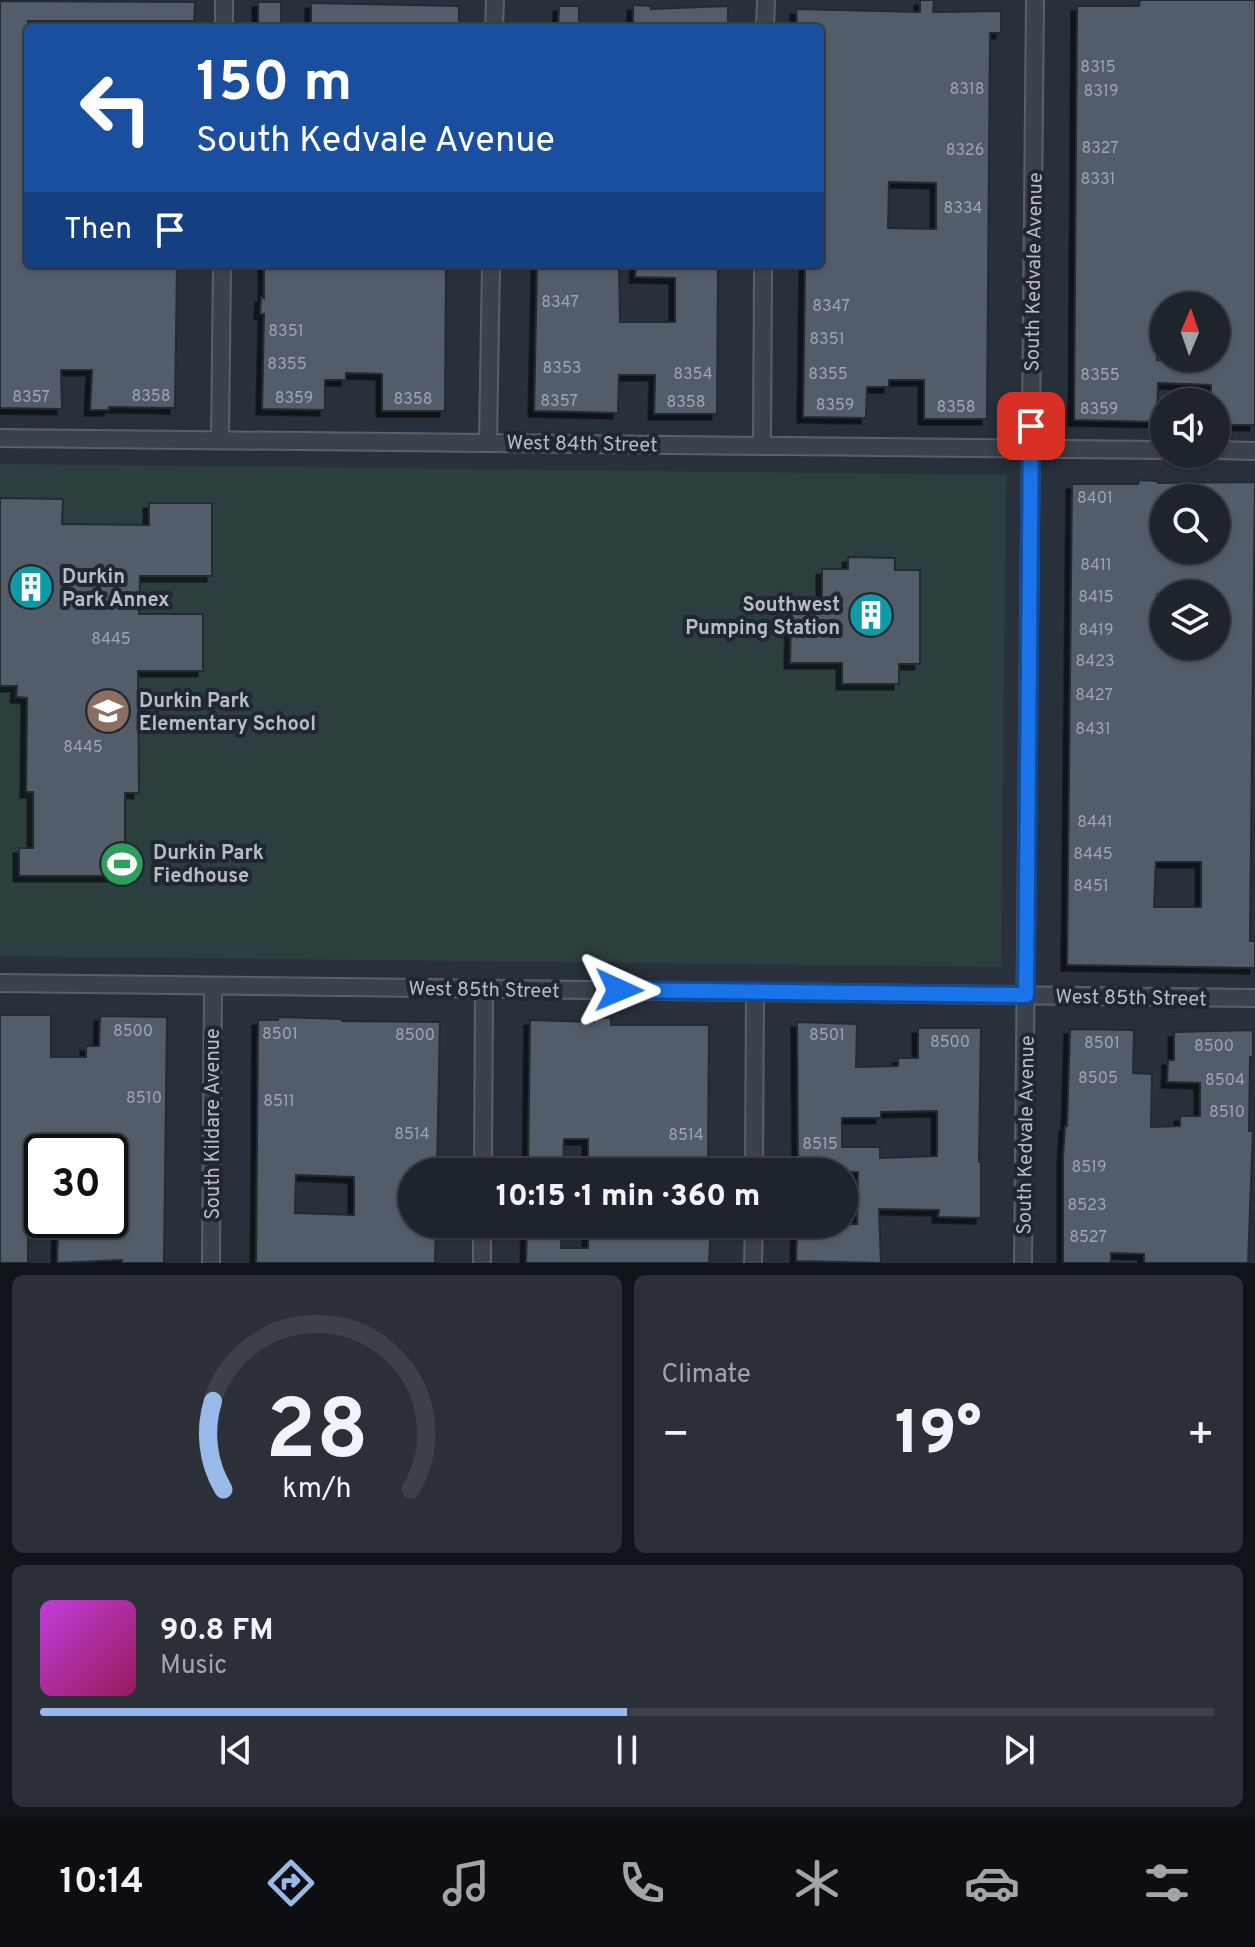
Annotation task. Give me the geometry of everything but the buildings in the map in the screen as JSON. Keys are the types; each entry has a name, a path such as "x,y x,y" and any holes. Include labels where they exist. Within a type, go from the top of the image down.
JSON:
{"street":[{"path":"224,0 224,24"},
{"path":"494,24 495,0"},
{"path":"765,24 766,0"},
{"name":"South Kedvale Avenue","path":"1023,1263 1035,0"},
{"path":"220,439 222,268"},
{"path":"488,442 491,268"},
{"path":"762,446 763,268"},
{"name":"West 84th Street","path":"0,438 1150,450"},
{"path":"1230,450 1255,451"},
{"name":"West 85th Street","path":"0,983 1255,998"},
{"name":"South Kildare Avenue","path":"211,1263 213,986"},
{"path":"483,1158 484,989"},
{"path":"754,1158 755,992"},
{"path":"482,1238 482,1263"},
{"path":"753,1263 754,1238"}],"shaded area":[{"path":"0,464 1006,475 1001,967 0,956"}],"place":[{"name":"Durkin Park Annex","path":"31,587"},
{"name":"Southwest Pumping Station","path":"871,615"},
{"name":"Durkin Park Elementary School","path":"108,711"},
{"name":"Durkin Park Fiedhouse","path":"122,864"}],"route":[{"path":"619,990 1026,995 1031,426"}]}
